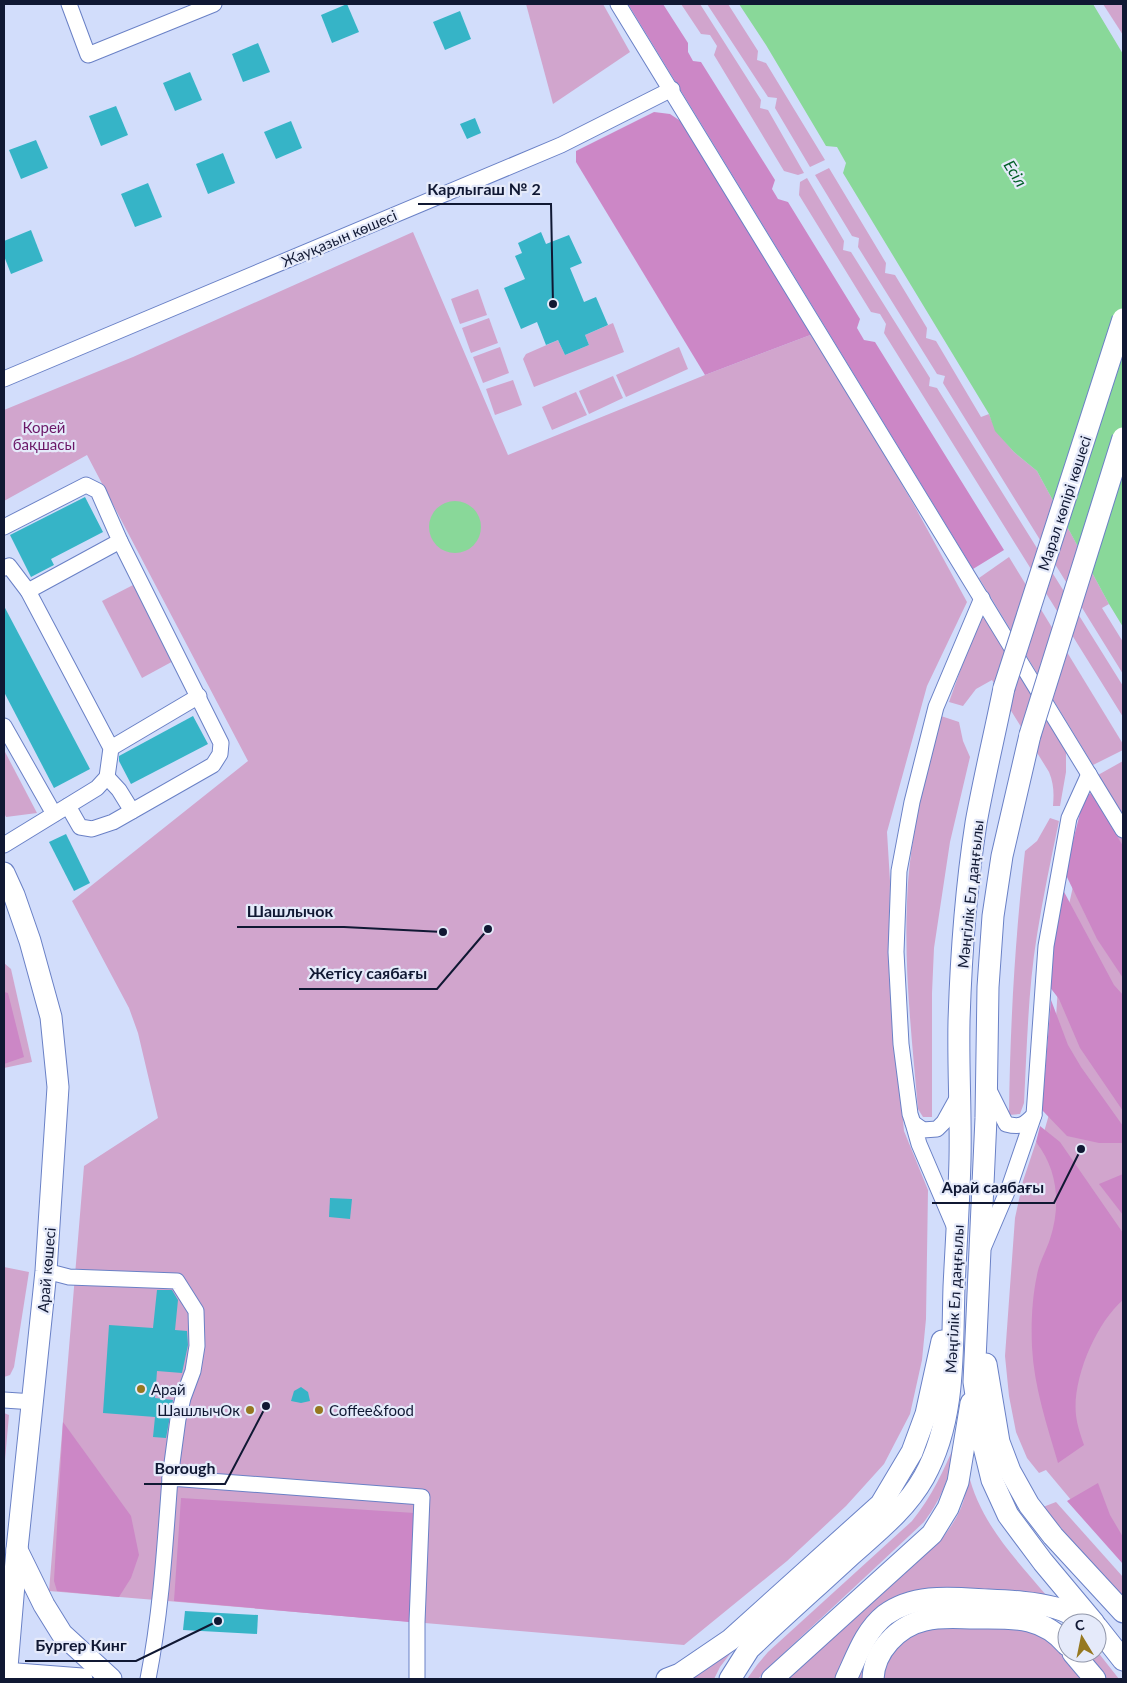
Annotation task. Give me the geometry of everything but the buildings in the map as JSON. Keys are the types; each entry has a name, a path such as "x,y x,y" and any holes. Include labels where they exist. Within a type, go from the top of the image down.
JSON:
{"main road":[{"name":"Марал көпірі көшесі","path":"1004,688 1123,319"},
{"name":"Мәңгілік Ел даңғылы","path":"1084,1613 1008,1515 992,1480 984,1447 974,1382 981,1252 988,987 993,916 1002,856 1030,735 1123,438"},
{"name":"Мәңгілік Ел даңғылы","path":"730,1679 749,1649 768,1630 910,1500 925,1475 937,1446 945,1418 950,1391 955,1284 960,1158 959,1022 968,891 976,822 1004,688"},
{"name":"Арай көшесі","path":"4,873 30,941 48,1008 58,1087 46,1271 6,1675"},
{"path":"979,1273 986,1365 999,1442 1010,1471 1029,1506 1053,1536 1123,1612"},
{"path":"667,1679 680,1674 730,1640 881,1504 912,1452 926,1414 955,1284"},
{"path":"772,1679 932,1534 948,1508 958,1482 974,1382"},
{"path":"4,1575 17,1549"},
{"path":"17,1549 44,1605 62,1634 111,1679"},
{"path":"846,1679 868,1632 876,1623 897,1608 913,1602 949,1598 1038,1604 1057,1608 1068,1613"},
{"path":"872,1679 875,1664 882,1649 893,1637 909,1626 924,1620 941,1618 1005,1618 1038,1622 1057,1636"},
{"name":"Мәңгілік Ел даңғылы","path":"1107,1641 1123,1660"},
{"path":"1081,1663 1094,1679"},
{"path":"6,1675 82,1679"}],"street":[{"path":"69,4 88,56 214,4"},
{"path":"618,4 672,89 1123,830"},
{"name":"Жауқазын көшесі","path":"4,379 562,145 672,89"},
{"path":"4,527 86,486 98,491 120,540 221,743 220,754 213,764 113,822 92,829 80,827 68,806"},
{"path":"28,591 120,540"},
{"path":"4,845 97,788 108,777 111,748 28,591 5,564"},
{"path":"957,1236 919,1144 910,1114 901,1044 896,952 899,871 912,802 936,707 982,598"},
{"path":"111,748 198,696"},
{"path":"4,726 54,814"},
{"path":"981,1252 1010,1185 1034,1114 1046,946 1069,818 1089,774"},
{"path":"108,777 132,810"},
{"path":"986,1083 1006,1124 1016,1127 1025,1124 1034,1114"},
{"path":"913,1123 923,1130 937,1129 944,1122 960,1094"},
{"path":"46,1271 69,1277 177,1280 196,1311 198,1346 193,1371 178,1419 170,1478 160,1606 156,1640 148,1679"},
{"path":"4,1400 34,1402"},
{"path":"170,1478 422,1497 417,1631 418,1679"}],"green space":[{"path":"526,4 603,4 630,52 553,104"},
{"path":"681,4 700,4 761,100 760,108 768,110 804,173 798,175 784,171 714,55 717,46 710,35 701,34"},
{"path":"707,4 728,4 758,51 757,60 766,63 825,160 810,167 775,108 777,98 768,97"},
{"path":"1103,4 1123,4 1123,35"},
{"path":"829,168 886,263 885,273 895,275 927,328 926,338 936,341 981,417 989,414 996,431 1014,452 1037,471 1109,604 1102,608 1123,642 1123,674 943,383 945,376 937,374 858,247 859,238 852,236 815,175"},
{"path":"807,178 844,241 843,250 851,252 930,378 929,386 937,388 1123,686 1123,717 884,333 886,324 880,314 871,312 799,195 800,182"},
{"name":"Корей бақшасы","path":"413,232 508,455 705,375 813,334 914,505 967,602 927,686 887,832 890,881 889,964 904,1131 928,1190 926,1319 922,1360 910,1414 884,1464 846,1506 787,1561 684,1645 49,1591 84,1166 158,1118 138,1033 129,1008 72,901 248,761 87,455 4,501 4,410 133,357"},
{"path":"478,289 487,315 460,324 451,299"},
{"path":"489,318 498,343 471,353 462,328"},
{"path":"613,323 624,352 534,387 523,359 526,354 558,340 565,355 589,345 585,335"},
{"path":"500,347 509,373 483,383 473,357"},
{"path":"679,347 688,369 626,397 616,375"},
{"path":"613,376 623,398 589,414 579,391"},
{"path":"513,380 522,405 495,415 486,389"},
{"path":"576,392 587,415 552,430 542,407"},
{"path":"1009,557 1123,744 1123,750 1093,765 979,578"},
{"path":"137,583 177,659 142,678 102,601"},
{"path":"982,618 987,619 991,624 1066,752 1066,772 1060,806 1053,806 1053,789 1049,772 992,680 976,689 963,706 949,702 978,621"},
{"path":"941,716 959,722 963,741 970,757 950,842 934,948 932,1117 923,1117 918,1109 909,1006 906,928 908,878 914,831"},
{"path":"4,750 37,813 6,817 4,813"},
{"path":"1123,761 1123,1562 1046,1470 1039,1473 1027,1458 1016,1432 1009,1396 1005,1356 1015,1218 1023,1181 1036,1142 1040,1146 1050,1111 1061,940 1098,775"},
{"path":"1050,818 1059,821 1044,892 1034,956 1028,1019 1024,1103 1020,1114 1009,1115 1018,917 1025,851 1037,841"},
{"path":"4,963 11,969 32,1062 4,1068"},
{"path":"4,1267 29,1272 14,1367 10,1375 4,1377"},
{"path":"4,1413 9,1415 4,1471"},
{"path":"956,1442 942,1493 924,1522 758,1679 747,1679 768,1652 912,1521 932,1492"},
{"path":"968,1472 973,1490 990,1523 1011,1553 1047,1596 1030,1628 1057,1647 1057,1663 1071,1663 1083,1679 787,1679 944,1536 962,1506"},
{"path":"1056,1502 1123,1577 1123,1601 1043,1507"},
{"path":"749,1629 720,1667 714,1679 679,1679"},
{"path":"1094,1663 1106,1663 1119,1679 1106,1679"}],"shaded area":[{"path":"628,4 663,4 688,43 688,52 693,61 701,62 775,180 772,189 778,199 788,202 860,319 857,328 864,340 875,342 1004,550 973,569"},
{"path":"654,112 670,114 682,122 813,334 705,375 576,162 576,151"},
{"path":"1091,793 1123,846 1123,978 1097,939 1065,873 1084,797"},
{"path":"1063,890 1114,985 1123,995 1123,1111 1080,1048 1059,999 1049,986 1052,950"},
{"path":"4,992 8,993 24,1057 4,1064"},
{"path":"1051,1000 1068,1045 1081,1067 1123,1126 1123,1143 1099,1143 1067,1136 1042,1110"},
{"path":"1040,1126 1060,1142 1123,1233 1123,1300 1113,1310 1095,1337 1082,1369 1078,1385 1076,1415 1084,1445 1058,1463 1038,1391 1032,1347 1032,1311 1035,1284 1039,1266 1050,1239 1056,1213 1053,1176 1049,1164 1036,1142"},
{"path":"1123,1174 1123,1215 1099,1184"},
{"path":"63,1422 131,1516 139,1555 131,1578 119,1597 57,1591 54,1581"},
{"path":"1098,1483 1110,1515 1123,1537 1123,1564 1067,1501"},
{"path":"181,1498 415,1513 409,1622 174,1601"}],"water":[{"name":"Есіл","path":"739,4 1093,4 1123,54 1123,627 1037,471 1014,452 995,431 989,414 843,173 846,163 837,147 826,146 766,45"},
{"path":"455,501 465,503 473,509 479,517 481,527 479,537 473,545 465,551 455,553 445,551 437,545 431,537 429,527 431,517 437,509 445,503"}],"place":[{"name":"Карлыгаш № 2","path":"553,304"},
{"name":"Жетісу саябағы","path":"488,929"},
{"name":"Шашлычок","path":"443,932"},
{"name":"Арай саябағы","path":"1081,1149"},
{"name":"Арай","path":"141,1389"},
{"name":"Borough","path":"266,1406"},
{"name":"ШашлычОк","path":"250,1410"},
{"name":"Coffee&food","path":"319,1410"},
{"name":"Бургер Кинг","path":"218,1621"}]}
